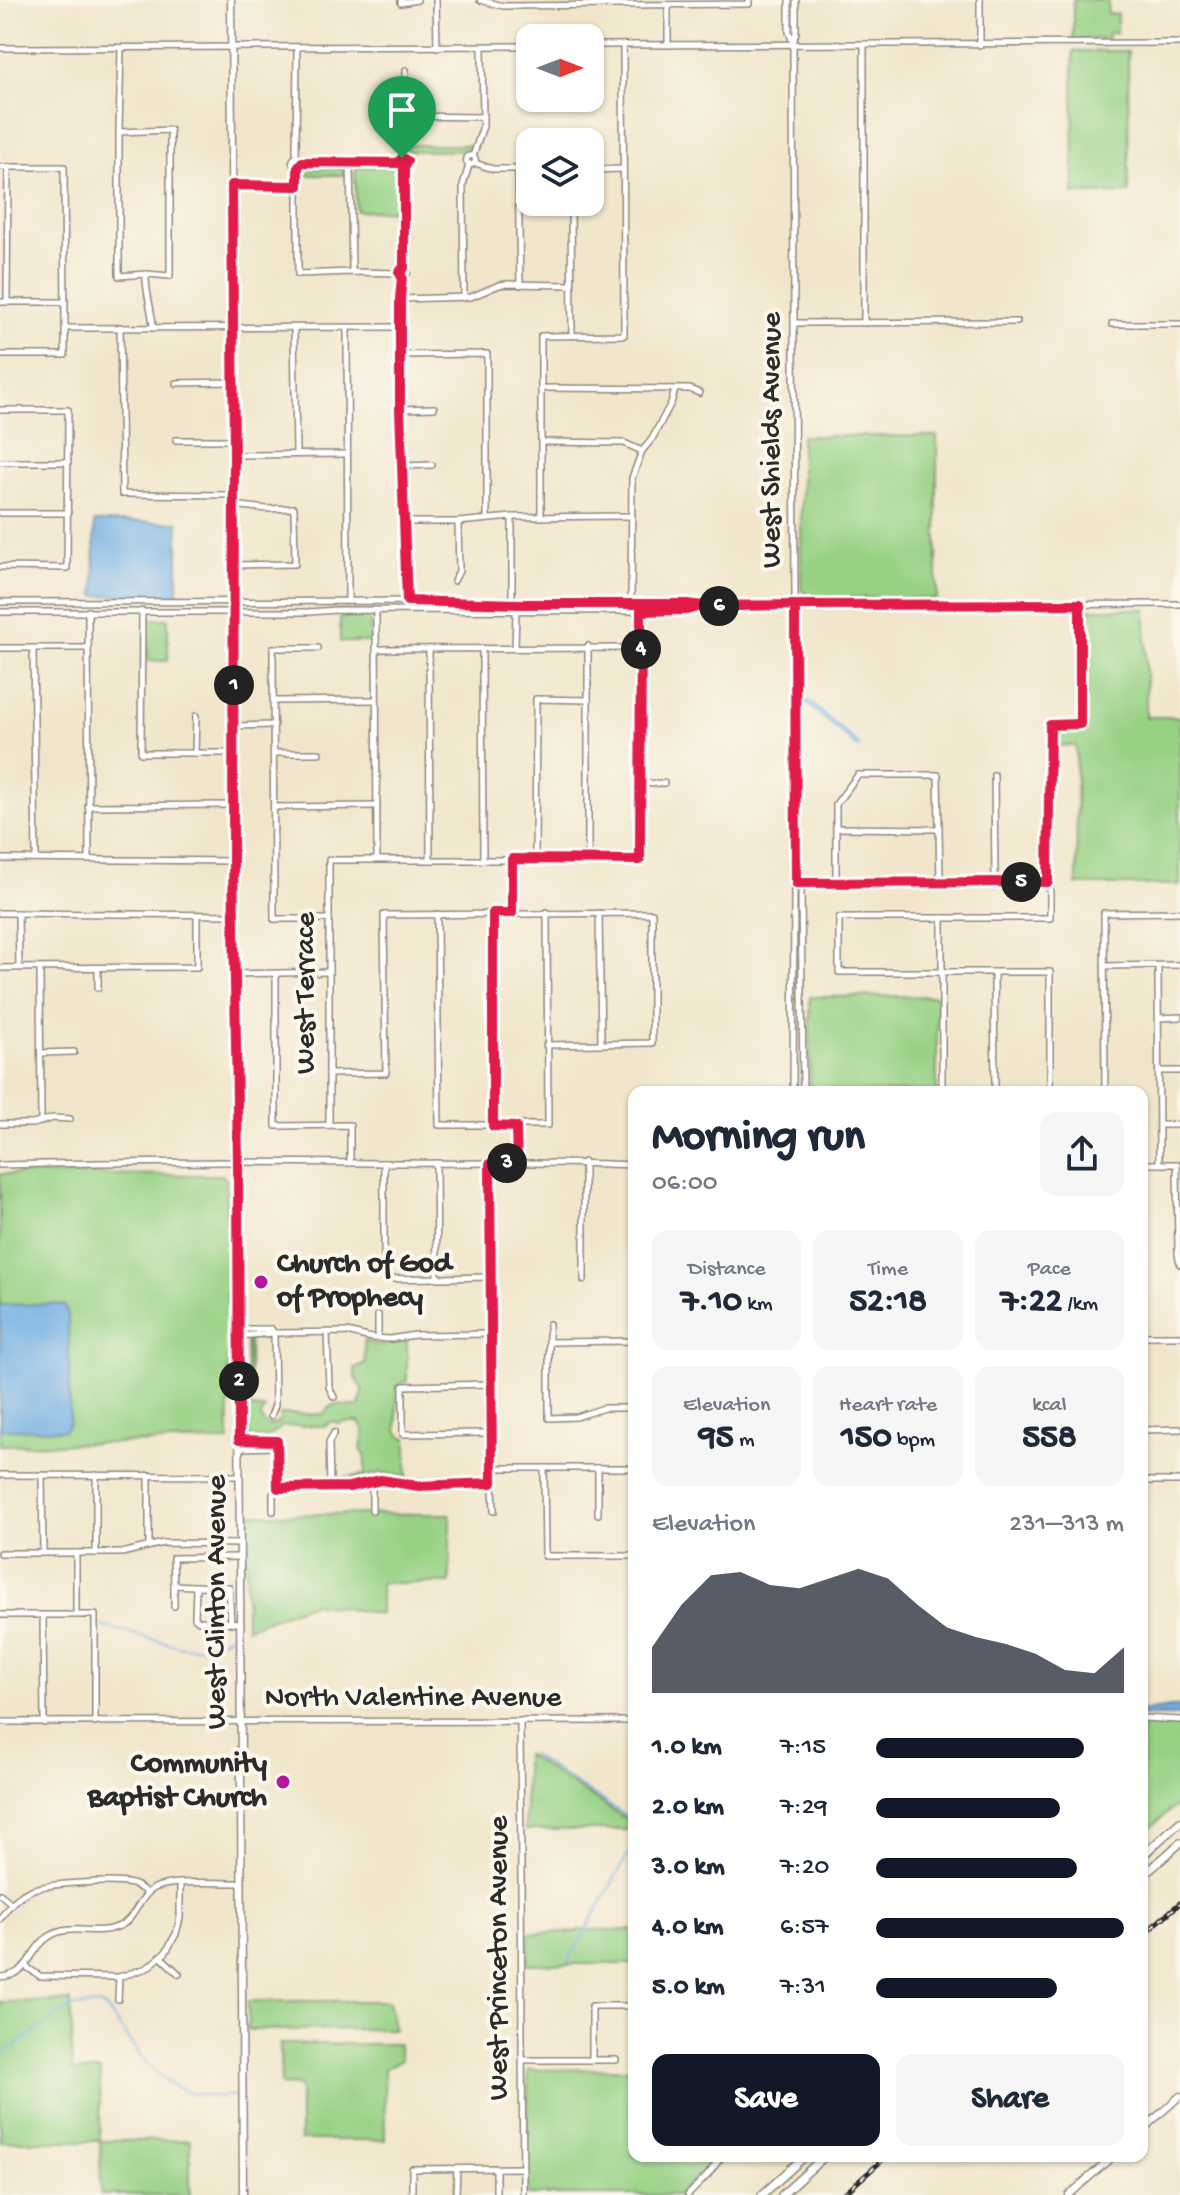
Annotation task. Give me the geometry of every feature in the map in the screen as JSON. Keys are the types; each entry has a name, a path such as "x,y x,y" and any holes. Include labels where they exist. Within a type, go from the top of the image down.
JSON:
{"highway":[{"path":"1148,1851 1180,1822"},
{"path":"1148,1872 1180,1843"},
{"path":"762,2195 798,2162"},
{"path":"782,2195 818,2162"}],"main road":[{"name":"West Clinton Avenue","path":"231,0 233,861 238,1163 243,2195"},
{"path":"1148,2125 1180,2096"},
{"path":"1069,2195 1106,2162"}],"street":[{"path":"401,2 417,0"},
{"path":"436,0 437,47"},
{"path":"480,0 496,6 508,3 668,5 749,2"},
{"name":"West Shields Avenue","path":"789,0 789,32 793,44"},
{"name":"West Shields Avenue","path":"793,1086 796,883 793,44 796,0"},
{"path":"980,0 980,45"},
{"path":"668,5 668,45"},
{"path":"604,45 1180,43"},
{"path":"864,44 864,323"},
{"path":"541,517 541,336 624,335 623,45"},
{"path":"0,48 516,46"},
{"path":"464,298 463,185 482,135 482,47"},
{"path":"119,132 170,130 170,276 119,276 119,132 121,48"},
{"path":"297,48 298,274 402,273"},
{"path":"406,70 400,409 407,601"},
{"path":"404,116 483,117"},
{"path":"472,161 486,168 516,169"},
{"path":"298,162 402,162"},
{"path":"350,162 352,272"},
{"path":"0,167 64,167 65,302 65,355 0,355"},
{"path":"8,167 4,302 65,302"},
{"path":"604,170 623,169"},
{"path":"232,185 298,186"},
{"path":"519,216 520,285"},
{"path":"571,216 572,336"},
{"path":"146,274 153,327"},
{"path":"400,299 464,298 499,285 571,285"},
{"path":"794,323 1017,322"},
{"path":"1112,324 1180,324"},
{"path":"120,327 122,494 233,495"},
{"path":"347,327 348,601"},
{"path":"65,328 400,327"},
{"path":"294,328 296,454"},
{"path":"400,355 487,354 487,519"},
{"path":"176,383 233,382"},
{"path":"541,388 690,389 699,393"},
{"path":"632,604 632,478 642,451 652,439 675,390"},
{"path":"400,409 434,408"},
{"path":"0,410 68,410 67,568 0,567"},
{"path":"176,440 233,440"},
{"path":"542,442 624,443 642,451"},
{"path":"234,455 347,454"},
{"path":"0,462 68,462"},
{"path":"401,466 432,465"},
{"path":"233,505 294,508 295,564 233,565"},
{"path":"0,513 68,513"},
{"path":"403,522 632,516"},
{"path":"512,517 515,647"},
{"path":"454,581 459,571 458,522"},
{"path":"0,602 407,601 612,611 687,610 700,606"},
{"path":"612,611 632,604"},
{"path":"0,612 376,610 632,604 1180,604"},
{"path":"641,611 660,604"},
{"path":"1050,1086 1050,972 839,972 839,918 1050,918 1050,725 1080,724 1080,604"},
{"path":"376,610 377,859 588,860 640,860 641,611"},
{"path":"88,611 89,860"},
{"path":"142,611 141,753 234,753"},
{"path":"588,646 588,860"},
{"path":"0,648 88,648"},
{"path":"318,648 273,648 274,919 329,919"},
{"path":"482,648 483,859"},
{"path":"376,649 641,648"},
{"path":"33,649 36,859"},
{"path":"429,650 430,859"},
{"path":"535,859 536,699 588,700"},
{"path":"274,701 376,700"},
{"path":"195,753 196,716"},
{"path":"234,726 274,725"},
{"path":"274,753 319,753"},
{"path":"836,883 836,804 858,775 938,775 940,883"},
{"path":"994,775 995,882"},
{"path":"641,784 664,783"},
{"path":"88,806 234,805"},
{"path":"274,807 377,806"},
{"path":"836,828 939,829"},
{"path":"0,859 233,861"},
{"name":"West Terrace","path":"329,1125 329,860 377,859"},
{"path":"512,859 512,913"},
{"path":"796,883 1048,882"},
{"name":"West Shields Avenue","path":"796,883 801,890 803,1086"},
{"path":"437,914 439,1125 516,1127 548,1125 547,912"},
{"path":"1105,1086 1104,913 1180,912"},
{"path":"0,913 235,915"},
{"path":"18,913 19,967"},
{"path":"493,913 493,1126"},
{"path":"599,913 601,1044"},
{"path":"329,1074 386,1073 384,915 652,913 652,1043 546,1045"},
{"path":"0,968 197,967 197,915"},
{"path":"942,918 942,1086"},
{"path":"1104,966 1180,965"},
{"path":"1158,966 1159,1164"},
{"path":"98,968 98,988"},
{"path":"40,969 41,1122"},
{"path":"235,974 329,972"},
{"path":"994,972 995,1086"},
{"path":"276,974 276,1126 350,1125 350,1163"},
{"path":"1159,1018 1180,1017"},
{"path":"41,1053 74,1052"},
{"path":"1159,1071 1180,1071"},
{"path":"0,1124 70,1119"},
{"path":"1160,1125 1180,1125"},
{"path":"516,1127 517,1163"},
{"path":"0,1165 584,1162 628,1165"},
{"path":"584,1162 584,1280"},
{"path":"384,1163 384,1279 491,1277"},
{"path":"436,1163 437,1278"},
{"path":"490,1164 494,1511"},
{"path":"1148,1164 1178,1164 1180,1264"},
{"path":"378,1315 378,1338"},
{"path":"549,1324 549,1418 576,1417 604,1408 628,1408"},
{"path":"239,1332 347,1332 390,1339 415,1335 491,1334"},
{"path":"327,1332 329,1387 334,1397"},
{"path":"271,1416 275,1405 274,1333"},
{"path":"1148,1336 1180,1336"},
{"path":"549,1342 628,1341"},
{"path":"491,1433 403,1434 403,1386 492,1384"},
{"path":"1148,1430 1180,1429"},
{"path":"330,1487 329,1442 334,1433"},
{"path":"239,1444 277,1444 278,1488 273,1494 273,1511"},
{"path":"492,1468 628,1468"},
{"path":"544,1468 545,1556 628,1556"},
{"path":"598,1468 598,1514"},
{"path":"0,1475 238,1476"},
{"path":"42,1475 43,1553"},
{"path":"96,1475 96,1553"},
{"path":"149,1475 149,1547"},
{"path":"278,1488 349,1487 381,1480 419,1486 492,1483"},
{"path":"1148,1481 1180,1481"},
{"path":"372,1482 372,1510"},
{"path":"0,1553 122,1553 163,1543 238,1544"},
{"path":"76,1553 76,1614"},
{"path":"174,1606 173,1558 239,1557"},
{"path":"174,1585 229,1587 231,1623"},
{"path":"194,1586 195,1618 199,1621 239,1623"},
{"path":"0,1615 95,1615 95,1723"},
{"path":"43,1615 44,1723"},
{"path":"1148,1718 1180,1720"},
{"name":"West Princeton Avenue","path":"520,1721 523,2195"},
{"name":"North Valentine Avenue","path":"0,1722 628,1721"},
{"path":"0,1977 10,1976 25,1966 43,1941 53,1934 70,1930 107,1930 123,1925 147,1893 164,1884 241,1883"},
{"path":"0,1919 11,1903 34,1889 58,1884 126,1884 147,1893"},
{"path":"25,1966 40,1976 119,1977 138,1972 161,1957 173,1941 179,1926 180,1884"},
{"path":"0,1894 11,1903"},
{"path":"161,1957 179,1974"},
{"path":"118,1999 119,1977"},
{"path":"592,2060 592,2006 628,2006"},
{"path":"523,2060 616,2060"},
{"path":"688,2195 719,2162"},
{"path":"496,2168 496,2195"},
{"path":"412,2195 412,2169 523,2168"},
{"path":"456,2195 457,2169"}],"green space":[{"path":"1073,0 1108,0 1108,14 1117,14 1117,33 1108,33 1108,39 1073,39"},
{"path":"1073,51 1128,51 1129,193 1074,194"},
{"path":"408,145 473,145 470,151 408,151"},
{"path":"359,167 395,167 399,170 398,210 356,211 355,171"},
{"path":"306,169 342,169 345,175 302,175"},
{"path":"801,436 937,436 937,599 816,597 808,596 801,589"},
{"path":"1084,609 1146,609 1146,717 1180,717 1180,885 1077,885 1076,746 1054,745 1054,728 1085,727"},
{"path":"370,615 370,642 340,642 340,618"},
{"path":"150,619 168,619 168,661 147,661 147,622"},
{"path":"937,996 937,1086 810,1086 810,997"},
{"path":"0,1174 222,1175 226,1179 229,1441 0,1445"},
{"path":"268,1336 268,1339 249,1339 250,1408 265,1409 262,1420 271,1426 279,1422 281,1414 323,1414 331,1406 340,1404 359,1406 363,1391 355,1377 355,1368 365,1363 364,1341 383,1346 407,1341 407,1381 399,1385 397,1391 397,1431 407,1438 407,1478 380,1473 350,1480 334,1479 365,1475 365,1455 361,1450 364,1431 359,1422 282,1426 266,1437 248,1437 246,1341 248,1337"},
{"path":"246,1514 450,1514 450,1583 380,1583 380,1614 312,1603 246,1628"},
{"path":"1148,1724 1180,1725 1180,1802 1148,1830"},
{"path":"525,1754 628,1820 628,1830 525,1830"},
{"path":"628,1930 628,1964 528,1964 528,1933"},
{"path":"71,2001 72,2071 100,2071 100,2141 0,2141 0,2002"},
{"path":"248,2001 388,2001 394,2029 248,2030"},
{"path":"280,2044 398,2044 401,2060 384,2069 385,2140 300,2140 300,2086 281,2085"},
{"path":"628,2069 628,2162 712,2162 678,2195 528,2195 528,2070"},
{"path":"190,2140 190,2195 101,2195 100,2141"}],"water":[{"path":"94,522 178,522 178,595 95,596"},
{"path":"0,1305 65,1306 68,1315 70,1423 64,1430 0,1429"},
{"path":"1179,1706 1179,1716 1148,1716 1148,1710"}],"waterway":[{"path":"803,699 858,746"},
{"path":"102,1626 183,1647 209,1647 233,1634"},
{"path":"530,1754 628,1817"},
{"path":"568,1962 628,1855"},
{"path":"0,2056 70,2007 100,2005 106,2008 144,2060 173,2085 191,2093 236,2095"}],"railway":[{"path":"1148,1931 1180,1903"},
{"path":"843,2195 880,2162"}],"place":[{"name":"Church of God of Prophecy","path":"261,1282"},
{"name":"Community Baptist Church","path":"283,1782"}],"route":[{"path":"402,158 398,163 302,162 298,167 298,186 232,185 233,861 239,1440 277,1441 278,1488 349,1487 381,1480 419,1486 492,1483 490,1164 517,1163 516,1127 493,1126 493,913 512,913 512,859 640,860 641,611 687,610 700,606 795,605 796,883 1048,882 1050,725 1080,724 1080,604 760,605 700,606 407,601 400,409 402,277 399,272 404,268 404,167 407,161 402,158"}]}
